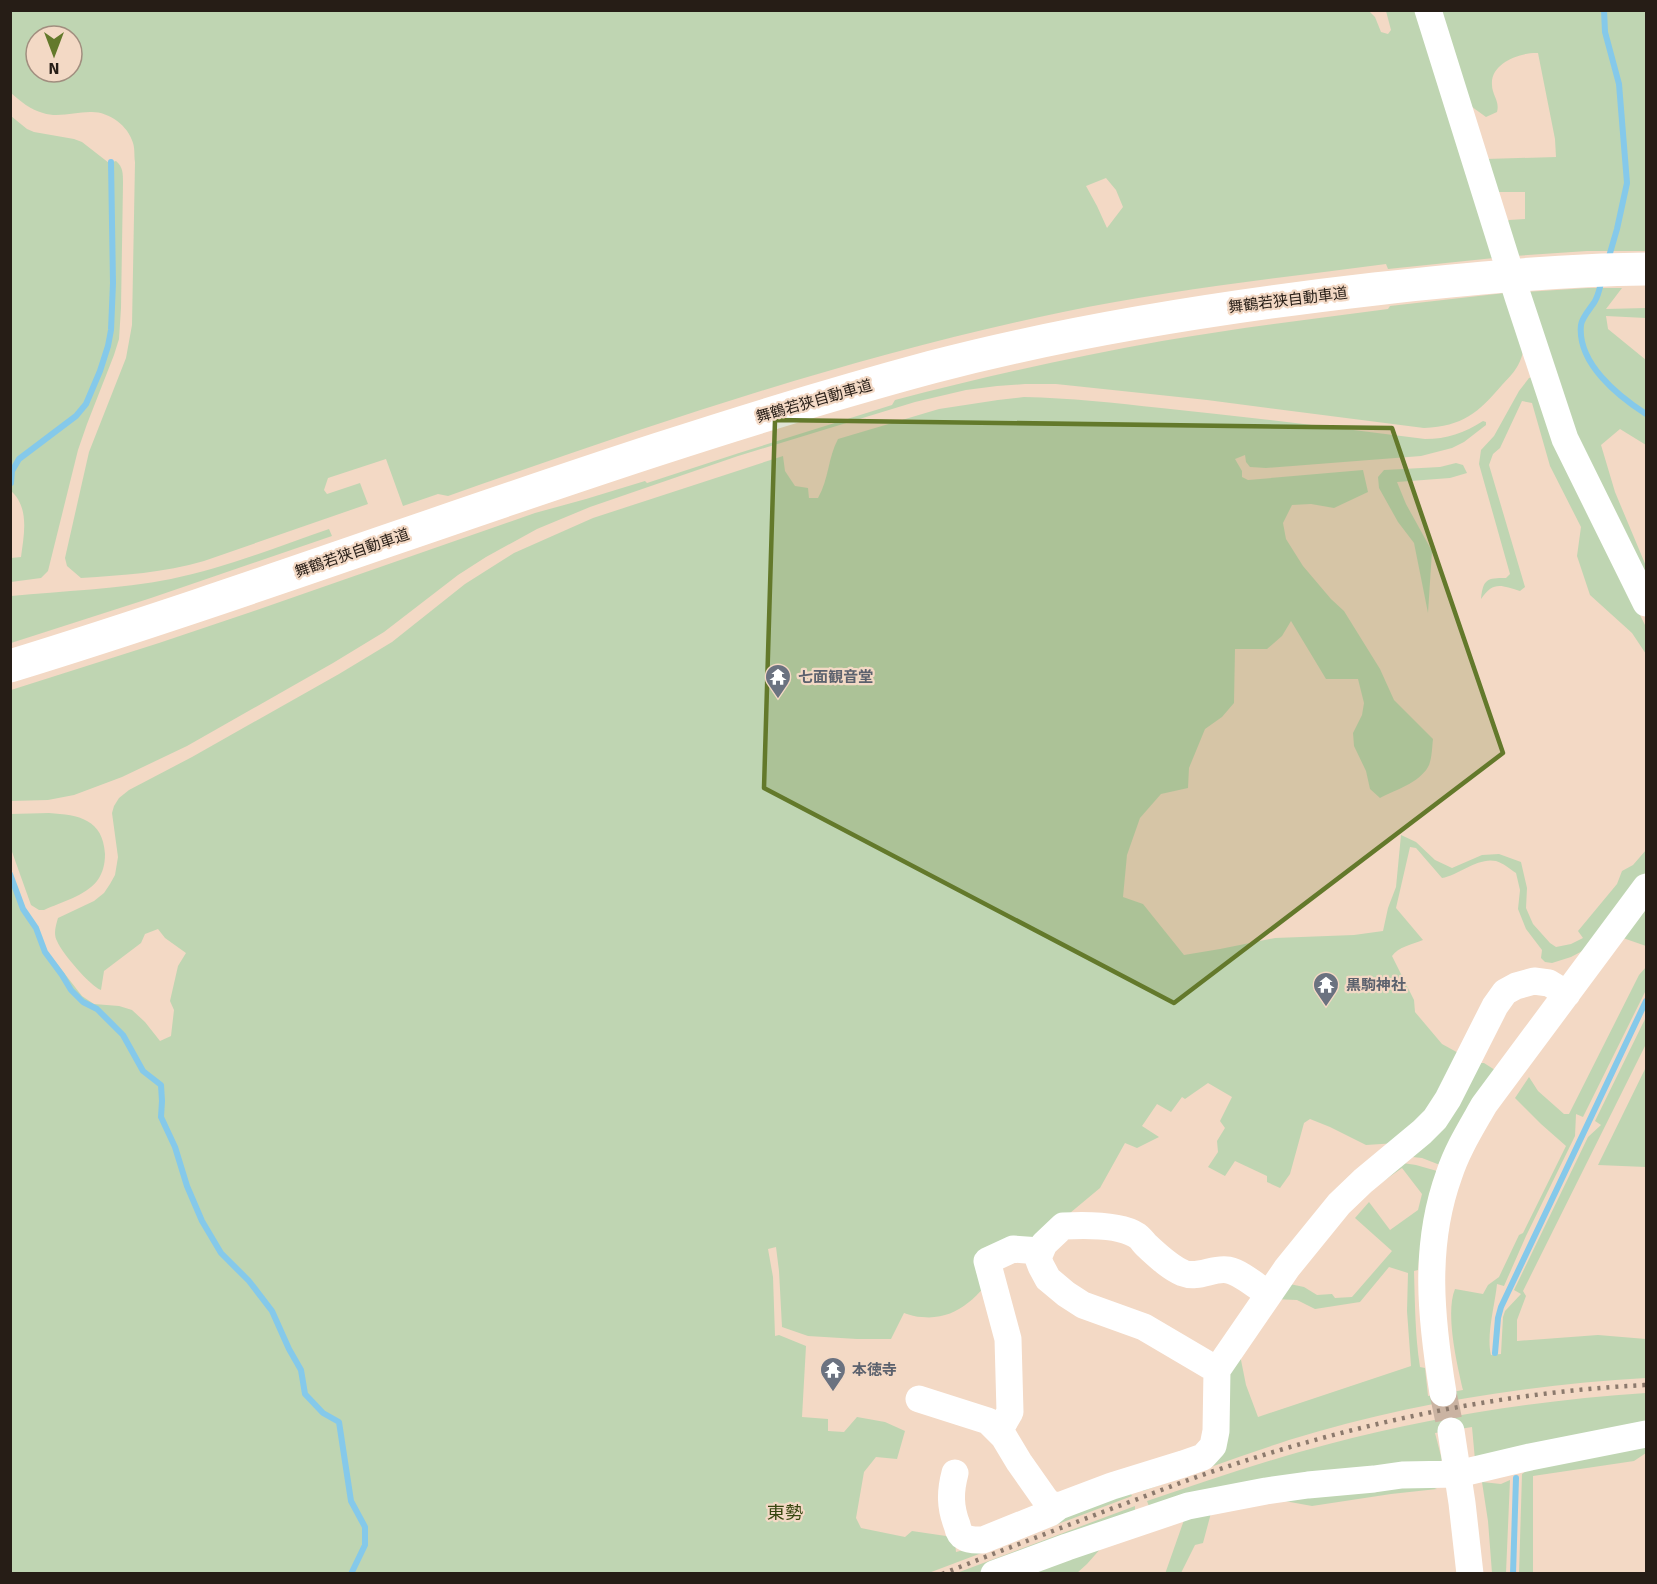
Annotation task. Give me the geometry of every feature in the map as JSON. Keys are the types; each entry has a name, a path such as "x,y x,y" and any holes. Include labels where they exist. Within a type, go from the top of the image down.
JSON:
{"highway":[{"name":"舞鶴若狭自動車道","path":"10,666 210,602 568,478 756,418 915,372 1014,348 1245,305 1407,286 1548,273 1647,269"}],"street":[{"path":"1428,10 1565,440 1647,603"},
{"path":"1443,1393 1433,1326 1431,1267 1433,1235 1439,1205 1449,1174 1464,1140 1484,1106 1647,887"},
{"path":"956,1473 951,1499 952,1513 959,1532 964,1538 983,1540 1050,1513 1059,1506 1112,1486 1203,1457 1213,1446 1216,1431 1217,1370 1287,1268 1339,1204 1363,1180 1435,1119 1505,992 1534,981 1549,983 1567,994"},
{"path":"1217,1370 1144,1326 1083,1305 1066,1294 1048,1279 1044,1272 1038,1258 1044,1244 1063,1226 1103,1226 1137,1235 1162,1259 1186,1275 1200,1275 1226,1269 1237,1273 1268,1294"},
{"path":"999,1431 1010,1412 1008,1339 987,1261 1013,1249 1040,1251"},
{"path":"919,1399 988,1421 999,1431 1045,1499 1059,1506"},
{"path":"1451,1431 1470,1574"},
{"path":"994,1574 1188,1506 1266,1491 1402,1475 1458,1474 1647,1434"},
{"path":"1133,1480 1146,1519"}],"highlighted area":[{"path":"775,420 1392,428 1503,753 1174,1003 764,788"}],"green space":[{"path":"1368,10 1375,17 1381,32 1388,34 1391,30 1386,11 1417,11 1494,258 1388,269 1386,264 1224,285 1103,304 985,329 830,370 600,443 448,496 438,494 403,506 386,459 328,478 324,490 327,494 360,483 368,504 189,565 143,573 81,578 67,566 65,558 89,452 126,358 132,325 134,148 127,130 116,120 104,114 90,112 61,115 39,112 11,93 11,11","holes":["1106,178 1116,190 1123,207 1107,228 1086,186"]},
{"path":"1439,11 1646,11 1646,251 1587,251 1514,256 1505,224 1509,220 1525,219 1525,192 1497,192 1486,159 1556,157 1555,139 1538,53 1523,54 1508,60 1496,71 1492,85 1497,112 1486,117 1468,104"},
{"path":"11,116 34,132 74,139 82,142 109,163 116,161 122,170 123,183 119,339 78,450 48,571 41,578 11,582 11,558 21,557 24,521 21,504 10,490"},
{"path":"1622,288 1606,309 1646,308 1646,318 1606,316 1608,329 1646,360 1646,445 1620,429 1601,445 1615,492 1646,566 1646,582 1588,465 1525,292"},
{"path":"1505,293 1525,345 1521,359 1514,372 1485,403 1459,421 1424,428 1207,400 1056,384 997,386 966,390 915,402 738,456 590,507 537,529 458,575 384,632 187,746 122,777 74,795 48,800 11,801 11,690 251,612 535,513 645,481 647,483 892,405 895,400 1028,368 1162,341 1388,309 1390,306"},
{"path":"1535,376 1620,575 1646,627 1646,654 1632,633 1590,595 1577,556 1581,527 1550,466 1532,403 1522,401 1500,448 1493,454 1489,465 1525,587 1520,591 1502,586 1494,587 1489,589 1481,599 1483,587 1487,581 1494,578 1506,578 1510,574 1479,464 1481,450 1494,436 1519,391 1529,378"},
{"path":"1024,397 1127,404 1425,439 1441,438 1469,429 1483,421 1486,422 1486,425 1464,442 1452,448 1421,456 1266,468 1250,467 1245,455 1235,459 1242,471 1242,477 1248,480 1363,470 1368,492 1334,508 1311,504 1292,505 1283,523 1286,539 1303,566 1344,611 1380,669 1394,700 1433,739 1432,750 1428,767 1424,773 1406,786 1380,798 1370,789 1366,771 1354,746 1353,733 1362,715 1364,703 1358,679 1326,679 1291,621 1282,636 1267,649 1235,649 1234,703 1222,717 1205,729 1189,768 1188,788 1161,794 1140,818 1127,855 1123,897 1143,904 1184,955 1275,938 1354,935 1383,931 1396,887 1401,835 1416,842 1435,860 1452,868 1482,855 1499,854 1521,862 1527,888 1526,908 1533,924 1556,947 1571,944 1583,938 1578,931 1617,884 1622,871 1633,865 1646,850 1646,872 1590,947 1571,957 1552,963 1545,962 1541,958 1542,950 1526,929 1518,909 1520,890 1516,873 1499,862 1489,860 1442,878 1416,848 1410,847 1396,908 1423,940 1402,948 1392,956 1414,1000 1415,1012 1442,1044 1462,1055 1442,1095 1397,1143 1366,1145 1310,1119 1304,1123 1290,1174 1280,1188 1267,1182 1267,1176 1235,1161 1225,1176 1208,1167 1218,1152 1217,1141 1225,1128 1220,1121 1232,1097 1208,1083 1185,1099 1182,1097 1171,1112 1157,1104 1142,1126 1159,1137 1137,1148 1125,1143 1100,1188 1070,1213 1040,1243 1013,1246 987,1284 965,1305 952,1313 938,1317 920,1317 904,1313 891,1339 808,1336 782,1327 776,1247 768,1249 773,1277 775,1336 779,1335 806,1346 802,1417 828,1419 828,1431 844,1432 857,1417 885,1422 905,1431 897,1459 876,1457 864,1472 856,1518 861,1528 905,1537 912,1531 946,1536 955,1542 956,1552 979,1546 1129,1490 1132,1496 926,1574 11,1573 10,880 22,910 47,951 82,996 94,1004 119,1006 132,1010 160,1041 171,1036 174,1010 170,1001 178,966 186,953 165,938 158,929 145,934 141,943 104,971 101,990 70,961 55,935 58,918 94,901 104,893 115,875 118,857 112,813 119,798 129,790 192,757 392,642 465,584 514,553 593,518 783,456 785,471 795,486 808,488 809,498 818,498 838,439 939,409"},
{"path":"1456,463 1463,465 1467,473 1450,478 1397,482 1406,504 1432,551 1428,613 1414,543 1398,522 1379,488 1378,477 1384,470 1440,467"},
{"path":"329,529 332,536 11,643 11,596 171,579 231,563"},
{"path":"11,814 70,815 88,821 94,826 103,842 105,861 99,878 86,891 44,910 39,910 31,905 11,849"},
{"path":"1646,906 1646,946 1623,938"},
{"path":"1646,967 1646,990 1583,1117 1576,1114 1575,1136 1504,1286 1497,1284 1491,1320 1490,1347 1491,1355 1501,1354 1505,1311 1521,1294 1514,1290 1588,1137 1601,1125 1595,1121 1646,1017 1646,1044 1523,1291 1526,1296 1517,1320 1517,1341 1598,1335 1646,1339 1646,1378 1511,1391 1376,1416 1289,1440 1143,1491 1141,1487 1207,1462 1224,1372 1239,1350 1246,1385 1258,1417 1411,1366 1407,1311 1408,1273 1389,1267 1360,1302 1315,1309 1297,1300 1273,1299 1285,1283 1304,1287 1317,1295 1332,1294 1335,1298 1352,1297 1392,1251 1355,1218 1369,1202 1390,1230 1418,1210 1422,1194 1402,1168 1361,1197 1396,1162 1437,1171 1424,1220 1418,1270 1414,1271 1418,1355 1420,1367 1425,1368 1428,1396 1463,1390 1452,1325 1452,1299 1455,1289 1483,1294 1488,1285 1499,1277 1566,1146 1515,1098 1529,1077 1538,1091 1564,1114 1569,1114 1639,975"},
{"path":"1474,1063 1484,1063 1495,1070 1440,1165 1422,1158 1403,1156"},
{"path":"1646,1067 1646,1167 1598,1165"},
{"path":"1646,1393 1646,1426 1475,1460 1472,1427 1435,1433 1442,1460 1435,1467 1150,1509 1147,1501 1283,1457 1368,1434 1526,1405"},
{"path":"1646,1439 1646,1453 1634,1461 1533,1476 1533,1573 1519,1574 1522,1474 1528,1470"},
{"path":"1510,1480 1506,1573 1492,1573 1482,1482 1501,1484"},
{"path":"1402,1482 1432,1484 1432,1487 1437,1489 1312,1506 1279,1500 1211,1513 1203,1543 1195,1545 1181,1573 1165,1574 1189,1511 1267,1496"},
{"path":"1135,1506 1132,1517 978,1573 954,1574"},
{"path":"1102,1547 1077,1573 1031,1573"}],"waterway":[{"path":"1604,10 1605,32 1619,84 1627,183 1608,260"},
{"path":"11,483 12,471 19,459 76,416 86,404 108,346 113,283 111,162"},
{"path":"1602,279 1596,298 1582,322 1581,339 1592,365 1602,377 1623,398 1646,414"},
{"path":"10,874 23,909 36,928 45,952 71,990 83,1002 97,1009 123,1035 143,1071 161,1085 161,1117 175,1147 187,1186 202,1221 221,1253 249,1281 272,1311 301,1370 305,1394 323,1413 339,1422 351,1501 365,1527 365,1545 351,1574"},
{"path":"1495,1353 1501,1307 1646,1001"},
{"path":"1513,1574 1516,1478"}],"tunnel":[{"path":"1443,1393 1451,1431"}],"railway":[{"path":"942,1574 1189,1480 1266,1454 1320,1439 1373,1425 1482,1403 1536,1395 1646,1385"}],"place":[{"name":"七面観音堂","path":"778,700"},
{"name":"黒駒神社","path":"1326,1008"},
{"name":"本徳寺","path":"833,1393"}],"district":[{"name":"東勢","path":"785,1513"}]}
